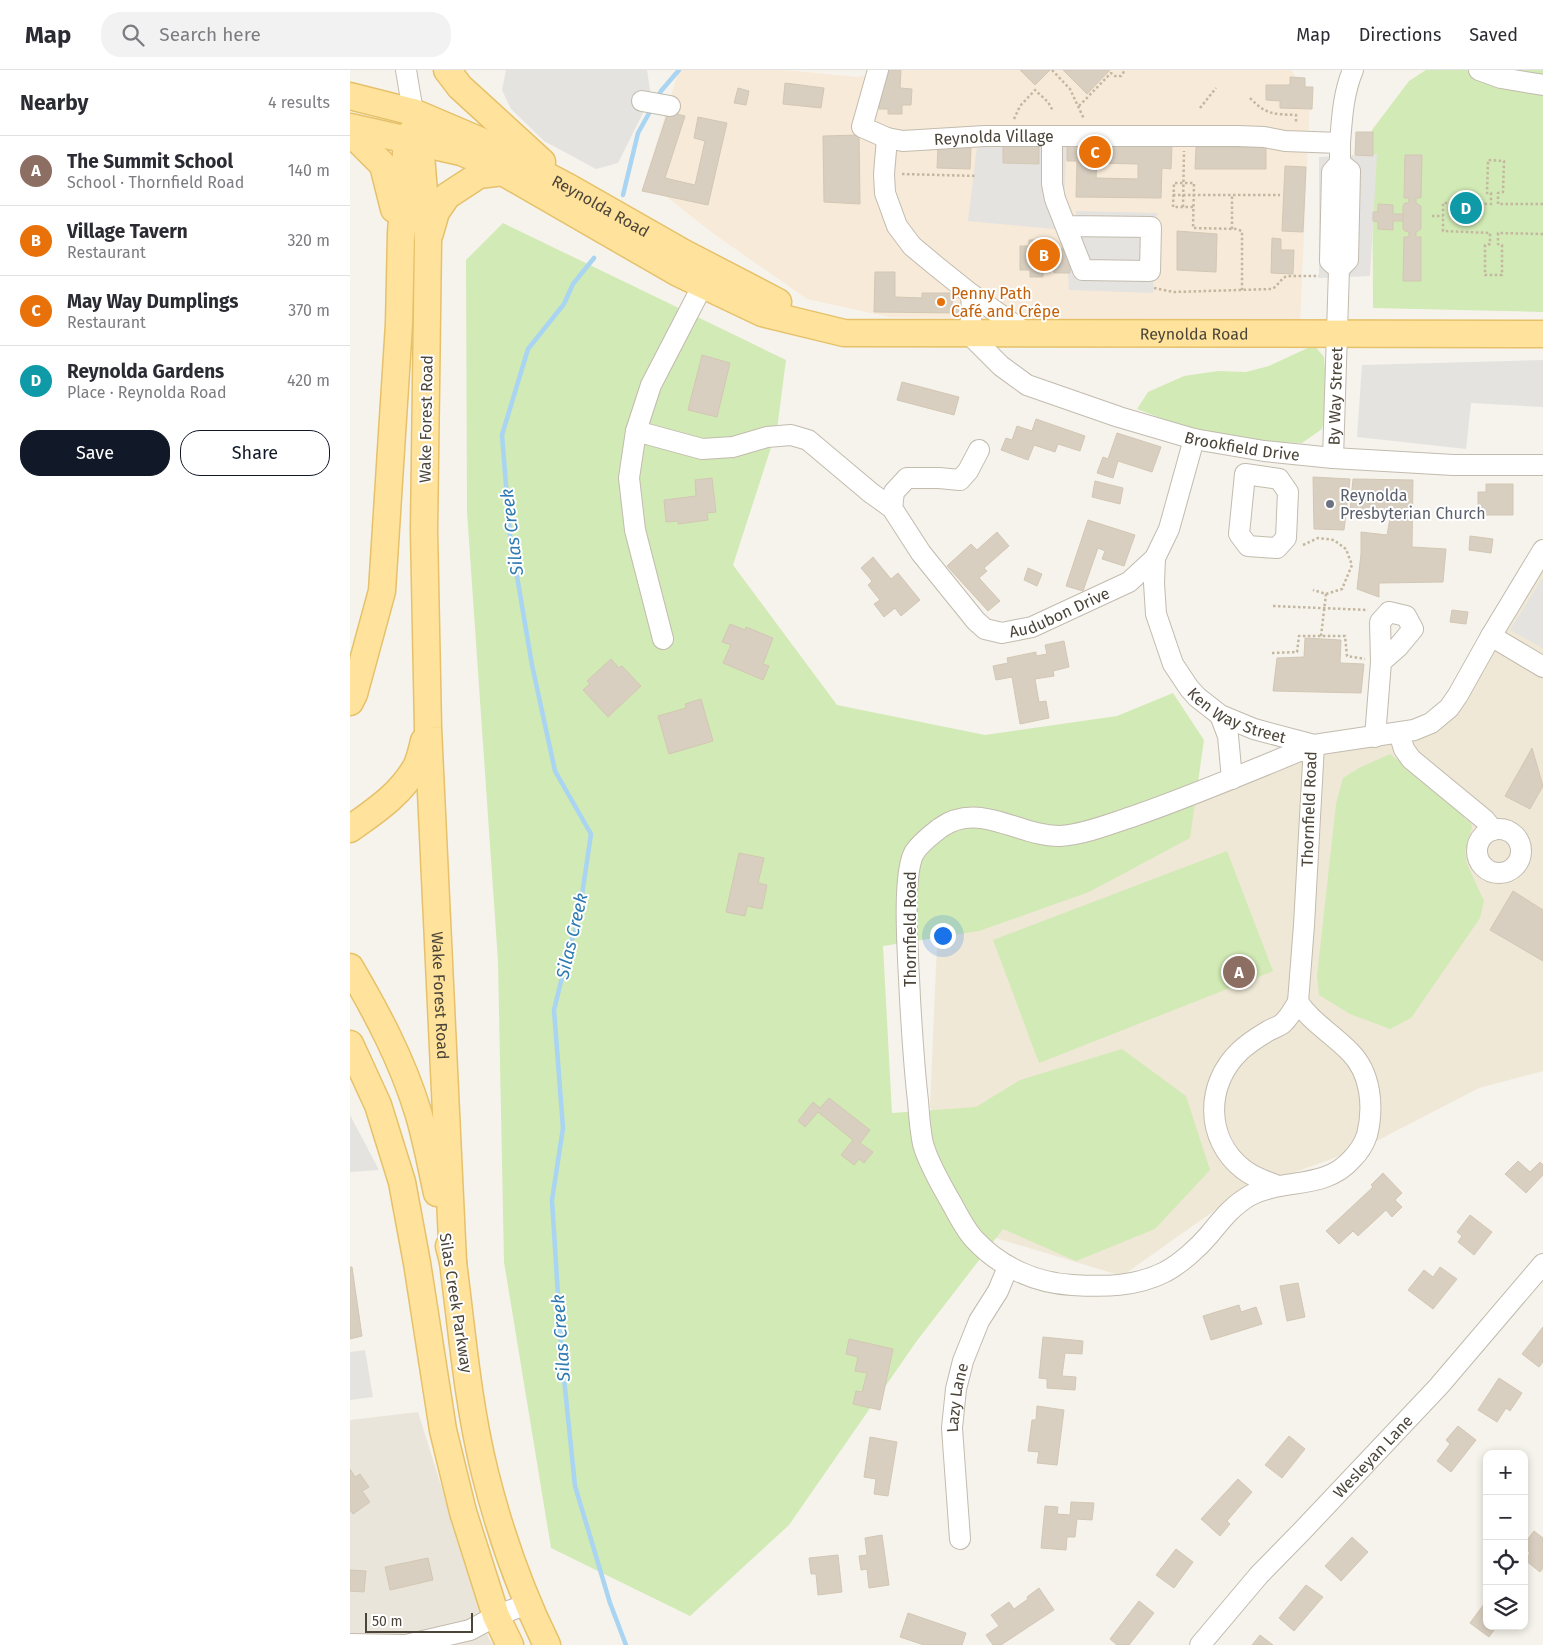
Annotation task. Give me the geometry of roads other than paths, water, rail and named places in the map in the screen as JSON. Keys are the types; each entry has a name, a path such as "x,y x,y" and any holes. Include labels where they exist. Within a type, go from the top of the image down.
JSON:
{"main road":[{"path":"447,70 467,93 570,188"},
{"name":"Reynolda Road","path":"350,96 414,112 481,141 570,188 762,313 844,333 1543,334"},
{"name":"Wake Forest Road","path":"350,702 354,694 382,591 398,334 400,234 413,141 414,112"},
{"name":"Reynolda Road","path":"350,127 461,152 487,163 678,273 707,276"},
{"path":"350,132 383,165 400,234"},
{"name":"Wake Forest Road","path":"413,141 428,241 424,530 428,728 453,1262"},
{"path":"428,241 436,212 447,196 479,175 503,172"},
{"name":"Wake Forest Road","path":"350,829 385,804 404,785 417,765 428,728"},
{"name":"Silas Creek Parkway","path":"350,967 375,1009 402,1068 418,1112 453,1262 472,1402 485,1472 504,1540 527,1604 547,1645"},
{"name":"Silas Creek Parkway","path":"350,1044 378,1104 402,1182 417,1263 442,1430 462,1512 496,1616 510,1645"}],"street":[{"name":"Wake Forest Road","path":"406,70 414,112"},
{"name":"Reynolda Village","path":"878,70 862,127 887,138 903,141 985,136 1090,135 1237,136 1264,137 1285,142 1340,143"},
{"path":"1337,334 1339,269 1348,260 1350,171 1340,163 1340,143 1343,106 1347,85 1353,70"},
{"path":"1479,70 1501,78 1543,86"},
{"path":"642,101 670,106"},
{"path":"1052,136 1052,184 1055,199 1067,226"},
{"path":"887,138 884,174 885,193 897,226 912,246 971,294 1026,333"},
{"path":"663,639 635,530 629,478 636,431 651,385 707,276"},
{"path":"969,334 972,311 971,294"},
{"name":"Brookfield Drive","path":"969,334 1001,366 1027,385 1119,417 1194,439 1247,448 1332,458 1453,465 1543,465"},
{"name":"By Way Street","path":"1332,458 1337,334"},
{"path":"636,431 702,449 733,447 767,437 791,435 808,440 871,493 892,508 894,492 907,478 960,480 968,471 979,450"},
{"name":"Ken Way Street","path":"1194,439 1169,529 1155,558 1156,614 1173,664 1197,697 1220,715 1254,729 1314,745 1399,733 1414,730 1431,723 1449,708 1543,550"},
{"path":"1245,474 1247,448"},
{"name":"Audubon Drive","path":"892,508 921,553 976,621 985,629 1002,633 1032,627 1129,582 1155,558"},
{"path":"1491,636 1543,667"},
{"path":"1375,737 1381,662"},
{"path":"1220,715 1228,736 1232,779"},
{"path":"1399,733 1404,749 1411,760 1484,820 1493,830"},
{"name":"Thornfield Road","path":"1278,1186 1251,1175 1235,1162 1216,1133 1214,1109 1216,1092 1228,1064 1239,1051 1254,1039 1281,1025 1298,1002 1314,745 1183,799 1115,823 1071,835 1045,834 982,818 962,819 943,826 926,840 914,854 910,864 907,899 915,1072 922,1140 926,1153 943,1188 973,1239 1008,1267 1044,1281 1103,1287 1122,1286 1166,1272 1206,1239 1231,1208 1242,1201 1262,1190 1311,1182 1332,1175 1342,1169 1363,1145 1367,1136 1370,1092 1361,1067 1351,1052 1312,1020 1298,1002"},
{"name":"Wesleyan Lane","path":"1200,1645 1259,1575 1438,1386 1543,1264"},
{"name":"Lazy Lane","path":"960,1539 952,1428 956,1389 963,1361 979,1321 998,1291 1008,1267"},
{"path":"350,1644 406,1644 470,1630 496,1616 527,1604"}],"waterway":[{"name":"Silas Creek","path":"657,99 661,91 679,70"},
{"name":"Silas Creek","path":"623,195 638,133 652,108"},
{"name":"Silas Creek","path":"594,258 573,284 564,304 528,349 502,435 510,535 532,665 555,771 591,834 578,922 570,945 554,1010 563,1128 552,1200 562,1359 575,1486 610,1603 626,1645"}],"place":[{"name":"May Way Dumplings","path":"1095,152"},
{"name":"Reynolda Gardens","path":"1466,208"},
{"name":"Village Tavern","path":"1044,255"},
{"name":"Penny Path Café and Crêpe","path":"941,302"},
{"name":"Reynolda Presbyterian Church","path":"1330,504"},
{"name":"The Summit School","path":"1239,972"}]}
